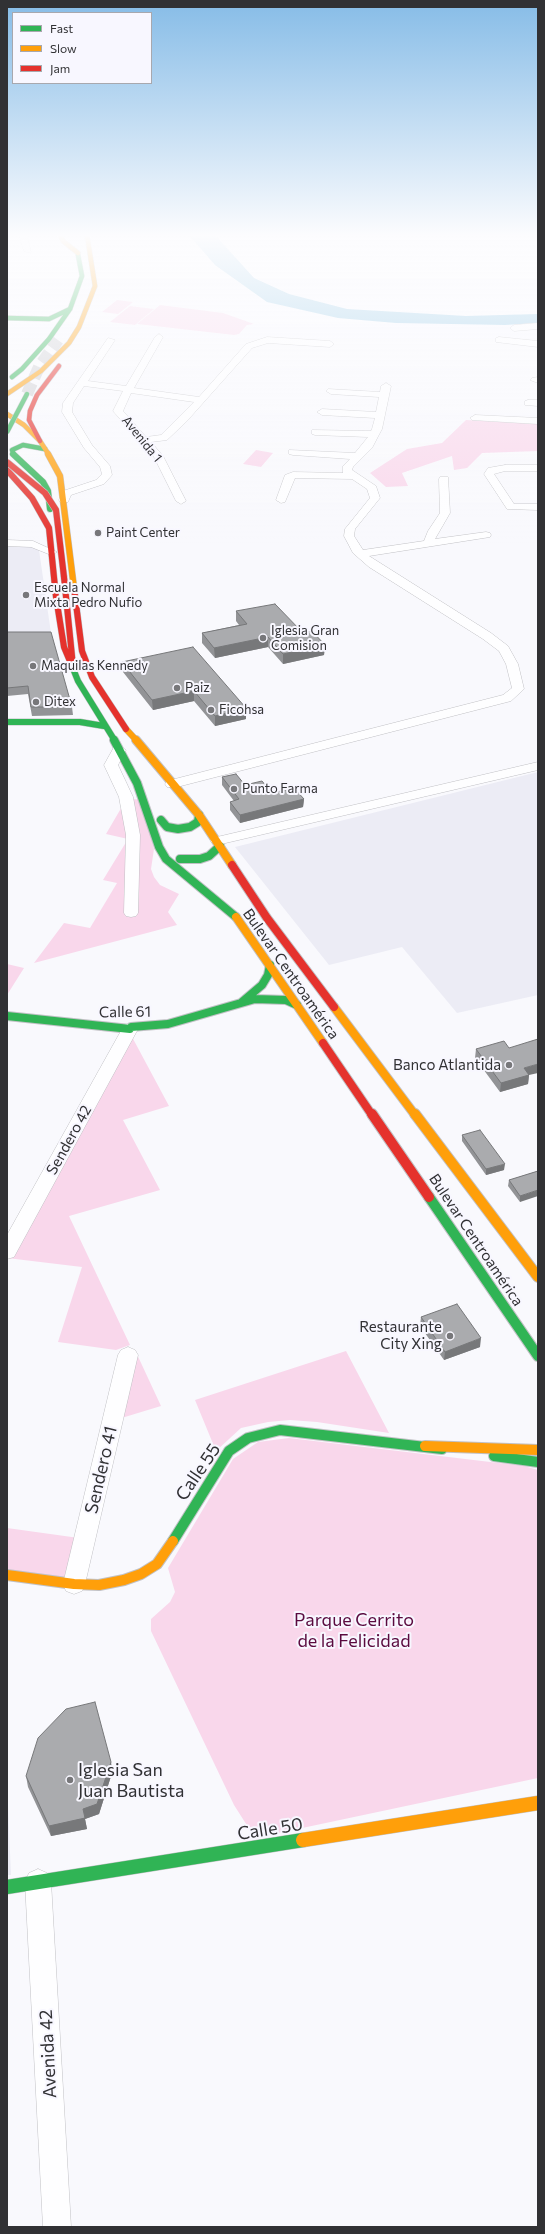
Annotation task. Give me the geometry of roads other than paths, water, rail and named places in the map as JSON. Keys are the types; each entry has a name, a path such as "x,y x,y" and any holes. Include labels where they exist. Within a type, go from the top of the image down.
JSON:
{"main road":[{"path":"49,530 51,516 48,491 40,479 13,454 12,450 23,445 43,445 29,420 30,411 37,395 64,358 70,339"},
{"path":"7,381 54,340"},
{"path":"7,394 41,371 69,342"},
{"path":"7,432 27,394"},
{"name":"Bulevar Centroamérica","path":"7,414 24,425 43,445 55,464 60,476 82,651 92,678 119,720 199,815 268,918 538,1277"},
{"path":"7,462 45,493 56,510 73,666"},
{"name":"Bulevar Centroamérica","path":"9,472 32,498 49,530 64,648 73,666 75,676 100,720 120,750 144,800 159,847 166,859 238,918 538,1356"},
{"path":"80,722 100,720"},
{"path":"7,722 80,722 100,720 112,730 130,754 151,796 167,837"},
{"path":"161,820 167,826 184,828 190,827 198,822 199,815"},
{"path":"180,859 190,860 209,856 217,842 200,836"},
{"path":"173,849 180,859 228,901 238,918"},
{"path":"200,870 217,864 233,866"},
{"name":"Calle 61","path":"241,1002 262,986 268,976 270,965"},
{"name":"Calle 61","path":"7,1016 130,1029 131,1027 168,1024 241,1002 270,998 286,1000 297,1005"},
{"name":"Calle 55","path":"7,1575 74,1584 99,1584 124,1580 141,1574 157,1564 170,1547 192,1508 229,1451 248,1438 280,1430 426,1446 538,1462"},
{"path":"426,1446 538,1450"},
{"name":"Calle 50","path":"7,1887 538,1803"}],"street":[{"name":"Avenida 1","path":"158,339 128,390 118,411 158,456 181,500"},
{"path":"64,500 67,493 106,478 105,466 88,446 67,412 68,403 111,340"},
{"path":"143,440 164,438 201,400 249,346 267,340 330,344"},
{"path":"499,340 538,344"},
{"path":"83,383 201,400"},
{"path":"172,784 507,698 518,689 512,664 504,649 487,636 387,574 360,554 349,536 350,529 375,498 372,488 352,476 347,471 348,466 356,456 368,446 375,434 385,391 331,391"},
{"path":"528,403 538,403"},
{"path":"322,412 380,415"},
{"path":"475,418 538,420"},
{"path":"315,432 375,434"},
{"path":"293,452 356,456"},
{"path":"538,468 505,468 492,470 489,474 511,507 538,507"},
{"path":"281,500 289,478 293,475 352,476"},
{"path":"60,476 71,481 95,483"},
{"path":"428,544 433,531 444,514 444,479"},
{"path":"12,543 36,539 49,530"},
{"path":"360,554 486,535"},
{"path":"12,543 40,546 51,552"},
{"path":"120,750 111,765 126,797 133,835 131,913"},
{"path":"217,842 538,766"},
{"name":"Sendero 42","path":"7,1252 130,1029"},
{"name":"Sendero 41","path":"74,1584 128,1355"},
{"name":"Avenida 42","path":"38,1882 58,2227"}],"tunnel":[{"path":"27,394 39,367 58,340"}],"place":[{"name":"Paint Center","path":"98,533"},
{"name":"Escuela Normal Mixta Pedro Nufio","path":"26,595"},
{"name":"Iglesia Gran Comision","path":"263,638"},
{"name":"Maquilas Kennedy","path":"33,666"},
{"name":"Paiz","path":"177,688"},
{"name":"Ditex","path":"36,702"},
{"name":"Ficohsa","path":"211,710"},
{"name":"Punto Farma","path":"234,789"},
{"name":"Banco Atlantida","path":"509,1065"},
{"name":"Restaurante City Xing","path":"450,1336"},
{"name":"Iglesia San Juan Bautista","path":"70,1780"}],"park label":[{"name":"Parque Cerrito de la Felicidad","path":"354,1630"}]}
